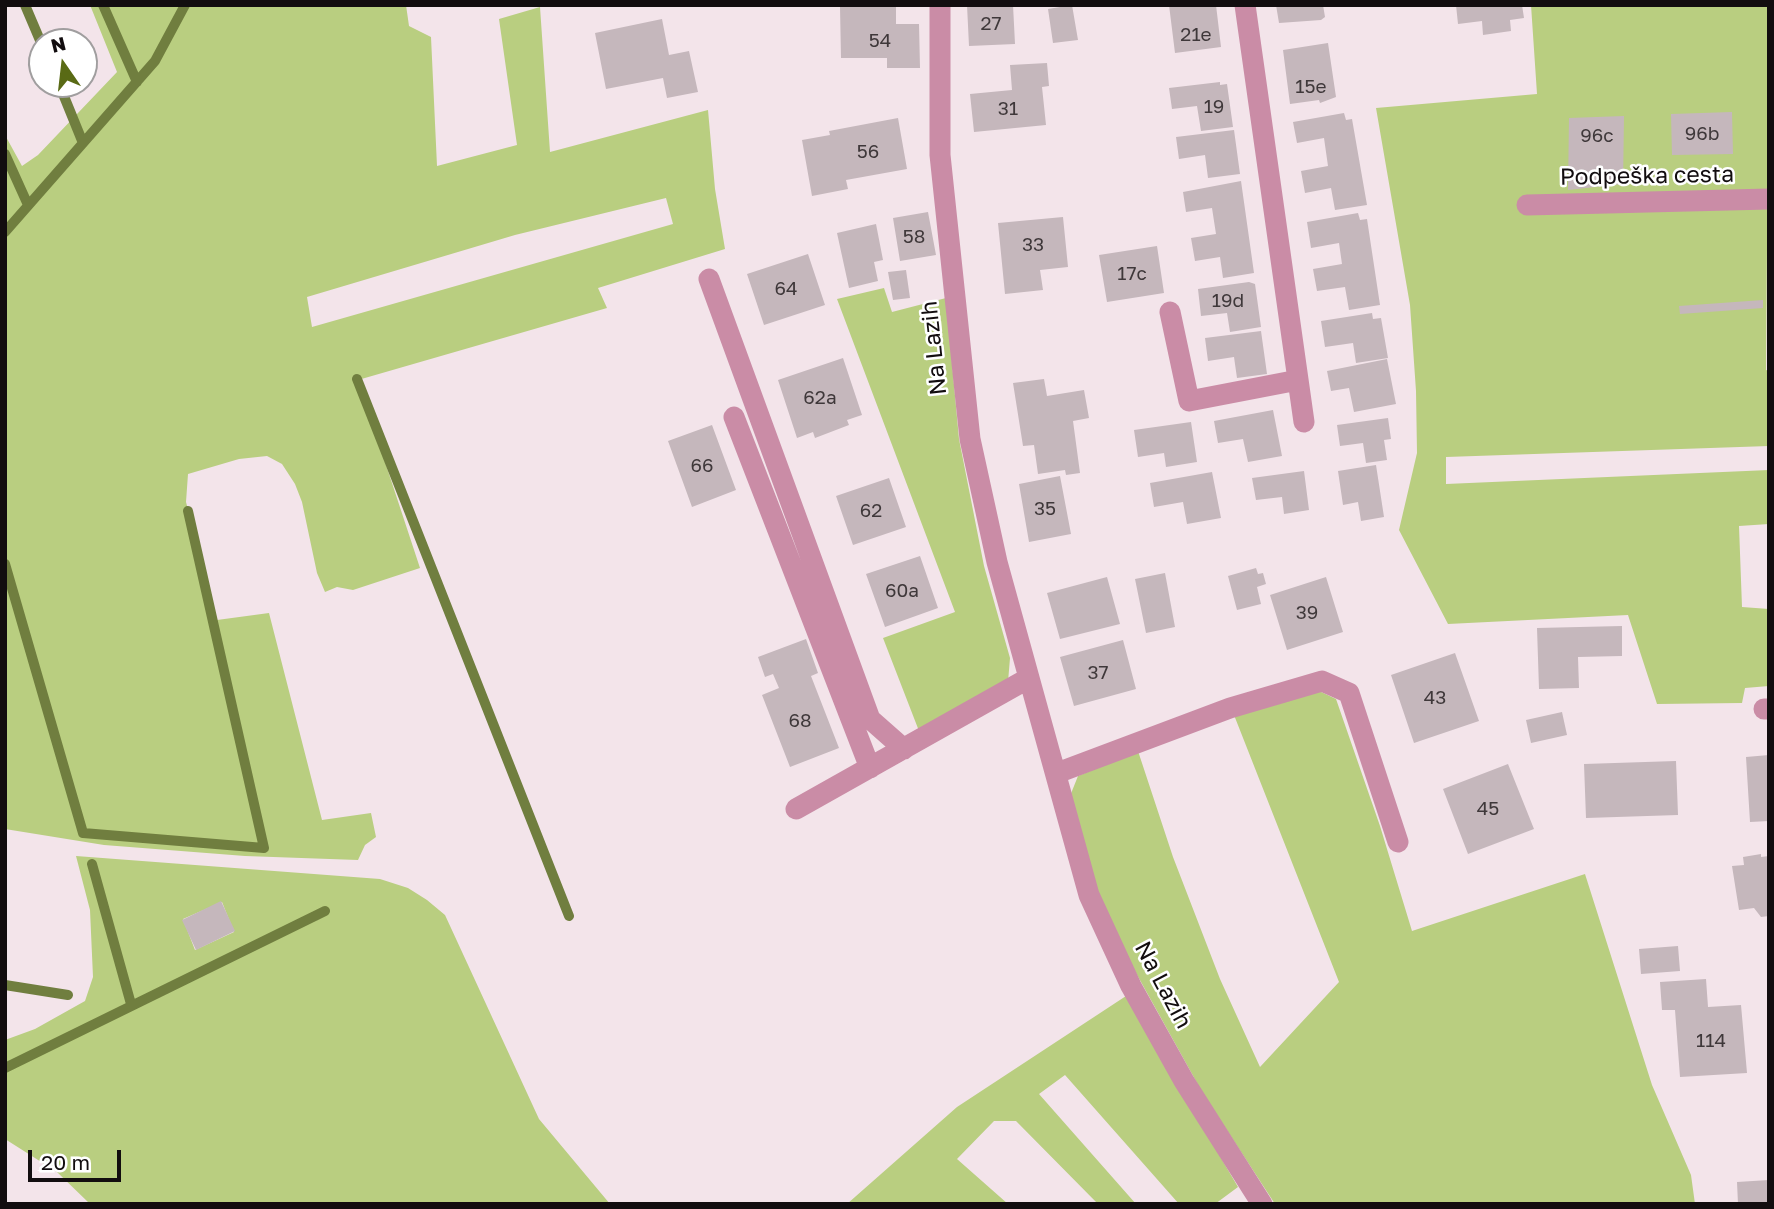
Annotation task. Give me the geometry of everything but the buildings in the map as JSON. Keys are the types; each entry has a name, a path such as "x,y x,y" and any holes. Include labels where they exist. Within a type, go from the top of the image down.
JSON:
{"street":[{"name":"Na Lazih","path":"940,5 940,155 970,439 997,562 1089,895 1131,986 1184,1081 1262,1204"},
{"path":"1245,5 1304,422"},
{"name":"Podpeška cesta","path":"1527,205 1769,199"},
{"path":"709,279 870,719 904,749"},
{"path":"1170,312 1189,401 1298,380"},
{"path":"734,417 870,768"},
{"path":"796,809 1029,678"},
{"path":"1057,773 1230,708 1322,681 1349,693 1398,842"}],"green space":[{"path":"90,5 406,5 409,26 431,37 437,166 517,145 499,19 540,7 550,152 708,110 715,189 725,249 598,288 607,308 358,380 420,568 353,590 337,587 325,592 317,573 302,502 295,484 282,464 267,456 239,459 188,474 186,502 217,620 269,613 322,820 371,813 376,837 365,845 358,860 245,856 104,845 5,829 5,135 22,166 38,155 92,98 98,98 98,92 117,72","holes":["666,198 673,224 312,327 307,297 515,235"]},
{"path":"1531,5 1769,5 1766,370 1769,371 1769,446 1446,457 1446,484 1769,470 1769,524 1739,526 1742,607 1769,609 1769,686 1745,688 1742,703 1657,704 1628,615 1448,624 1399,530 1417,453 1416,391 1410,305 1376,108 1537,94"},
{"path":"884,288 892,312 946,298 959,439 984,566 1010,658 1008,682 919,731 883,638 955,612 837,299"},
{"path":"1317,690 1336,699 1380,826 1412,931 1585,874 1652,1085 1691,1175 1695,1204 1275,1204 1202,1092 1136,973 1094,886 1070,796 1078,776 1138,751 1173,857 1220,979 1260,1067 1339,982 1234,715"},
{"path":"76,856 380,879 408,888 445,915 539,1119 610,1204 90,1204 57,1172 5,1139 5,1040 35,1029 85,1001 93,977 90,910","holes":["222,902 234,932 195,950 183,919"]},
{"path":"1126,996 1238,1187 1215,1204 1179,1204 1065,1075 1039,1094 1136,1204 1098,1204 1016,1121 994,1121 957,1159 1008,1204 847,1204 957,1107"}],"waterway":[{"path":"25,5 35,28"},
{"path":"103,5 137,82"},
{"path":"5,232 155,61 185,5"},
{"path":"65,98 83,143"},
{"path":"5,154 28,205"},
{"path":"357,379 569,916"},
{"path":"5,564 83,833 264,848 188,511"},
{"path":"92,864 131,1004"},
{"path":"5,1068 325,911"},
{"path":"5,985 68,995"}]}
